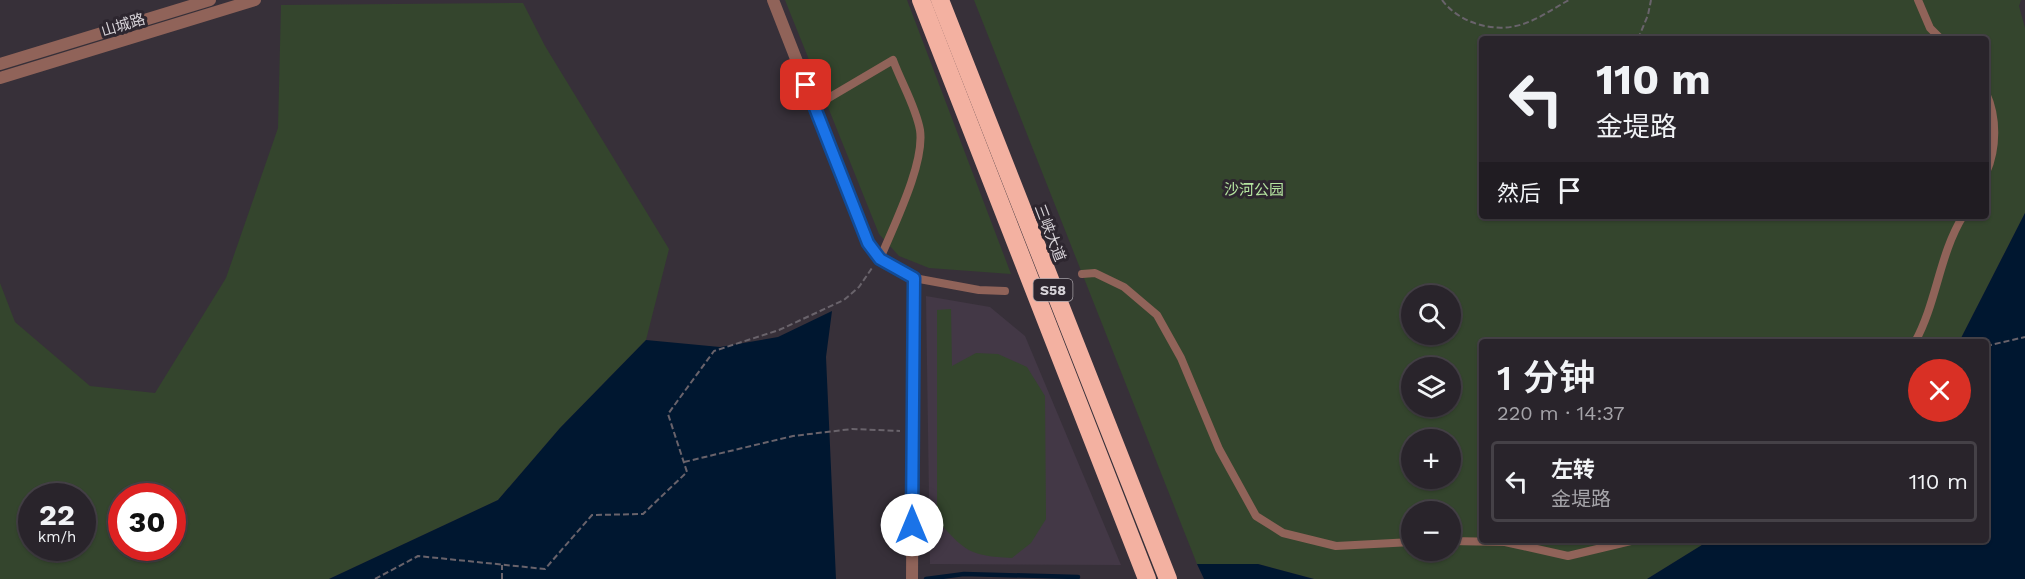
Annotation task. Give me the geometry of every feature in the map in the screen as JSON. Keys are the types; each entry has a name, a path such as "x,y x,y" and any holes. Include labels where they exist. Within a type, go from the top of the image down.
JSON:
{"highway":[{"name":"S58","path":"921,0 1147,579"},
{"name":"三峡大道","path":"940,0 1168,579"}],"street":[{"name":"山城路","path":"0,64 210,0"},
{"name":"山城路","path":"0,78 255,0"},
{"path":"773,0 868,243 880,259 914,278 912,575"}],"lane":[{"path":"1918,0 1930,28 1938,36"},
{"path":"814,106 893,60 920,129 920,148 903,204 880,259"},
{"path":"1989,106 1994,127 1992,159 1989,166"},
{"path":"1918,339 1927,321 1938,286 1944,255 1962,219"},
{"path":"1082,274 1095,273 1124,287 1157,315 1181,358 1219,449 1256,516 1283,533 1336,546 1401,543"},
{"path":"914,278 979,290 1005,291"},
{"path":"1461,541 1479,542"},
{"path":"1510,543 1568,556 1622,543"}],"path":[{"path":"1442,0 1454,13 1473,23 1496,27 1522,25 1569,0"},
{"path":"1639,36 1648,15 1651,0"},
{"path":"375,579 418,556 545,569 592,515 643,514 687,472 668,414 714,351 780,330 844,300 859,287 880,259"},
{"path":"1989,345 2025,336"},
{"path":"684,462 793,436 852,429 913,431"},
{"path":"502,565 502,579"}],"shaded area":[{"path":"926,296 990,307 1025,336 1121,565 930,564"}],"green space":[{"path":"785,0 907,0 1011,274 929,268 899,256 879,234"},
{"name":"沙河公园","path":"974,0 2021,0 2019,6 2025,28 2025,213 1961,339 1479,339 1479,543 1705,543 1647,579 1314,579 1258,564 1197,564"},
{"path":"523,3 545,46 669,249 646,340 560,428 498,500 329,579 0,579 0,283 15,322 90,386 155,393 226,278 278,128 281,5"},
{"path":"951,309 952,366 976,353 998,354 1027,367 1045,396 1046,519 1031,543 1012,558 986,556 969,550 954,539 937,520 937,310"}],"water":[{"path":"2025,213 2025,579 1647,579 1705,543 1989,543 1989,339 1961,339"},
{"path":"832,311 826,357 836,579 329,579 498,500 560,428 646,340 720,347 778,337"},
{"path":"1197,564 1258,564 1314,579 1204,579"}],"waterway":[{"path":"926,579 964,574 1078,577"}],"route":[{"path":"806,85 868,243 880,259 914,278 912,525"}]}
